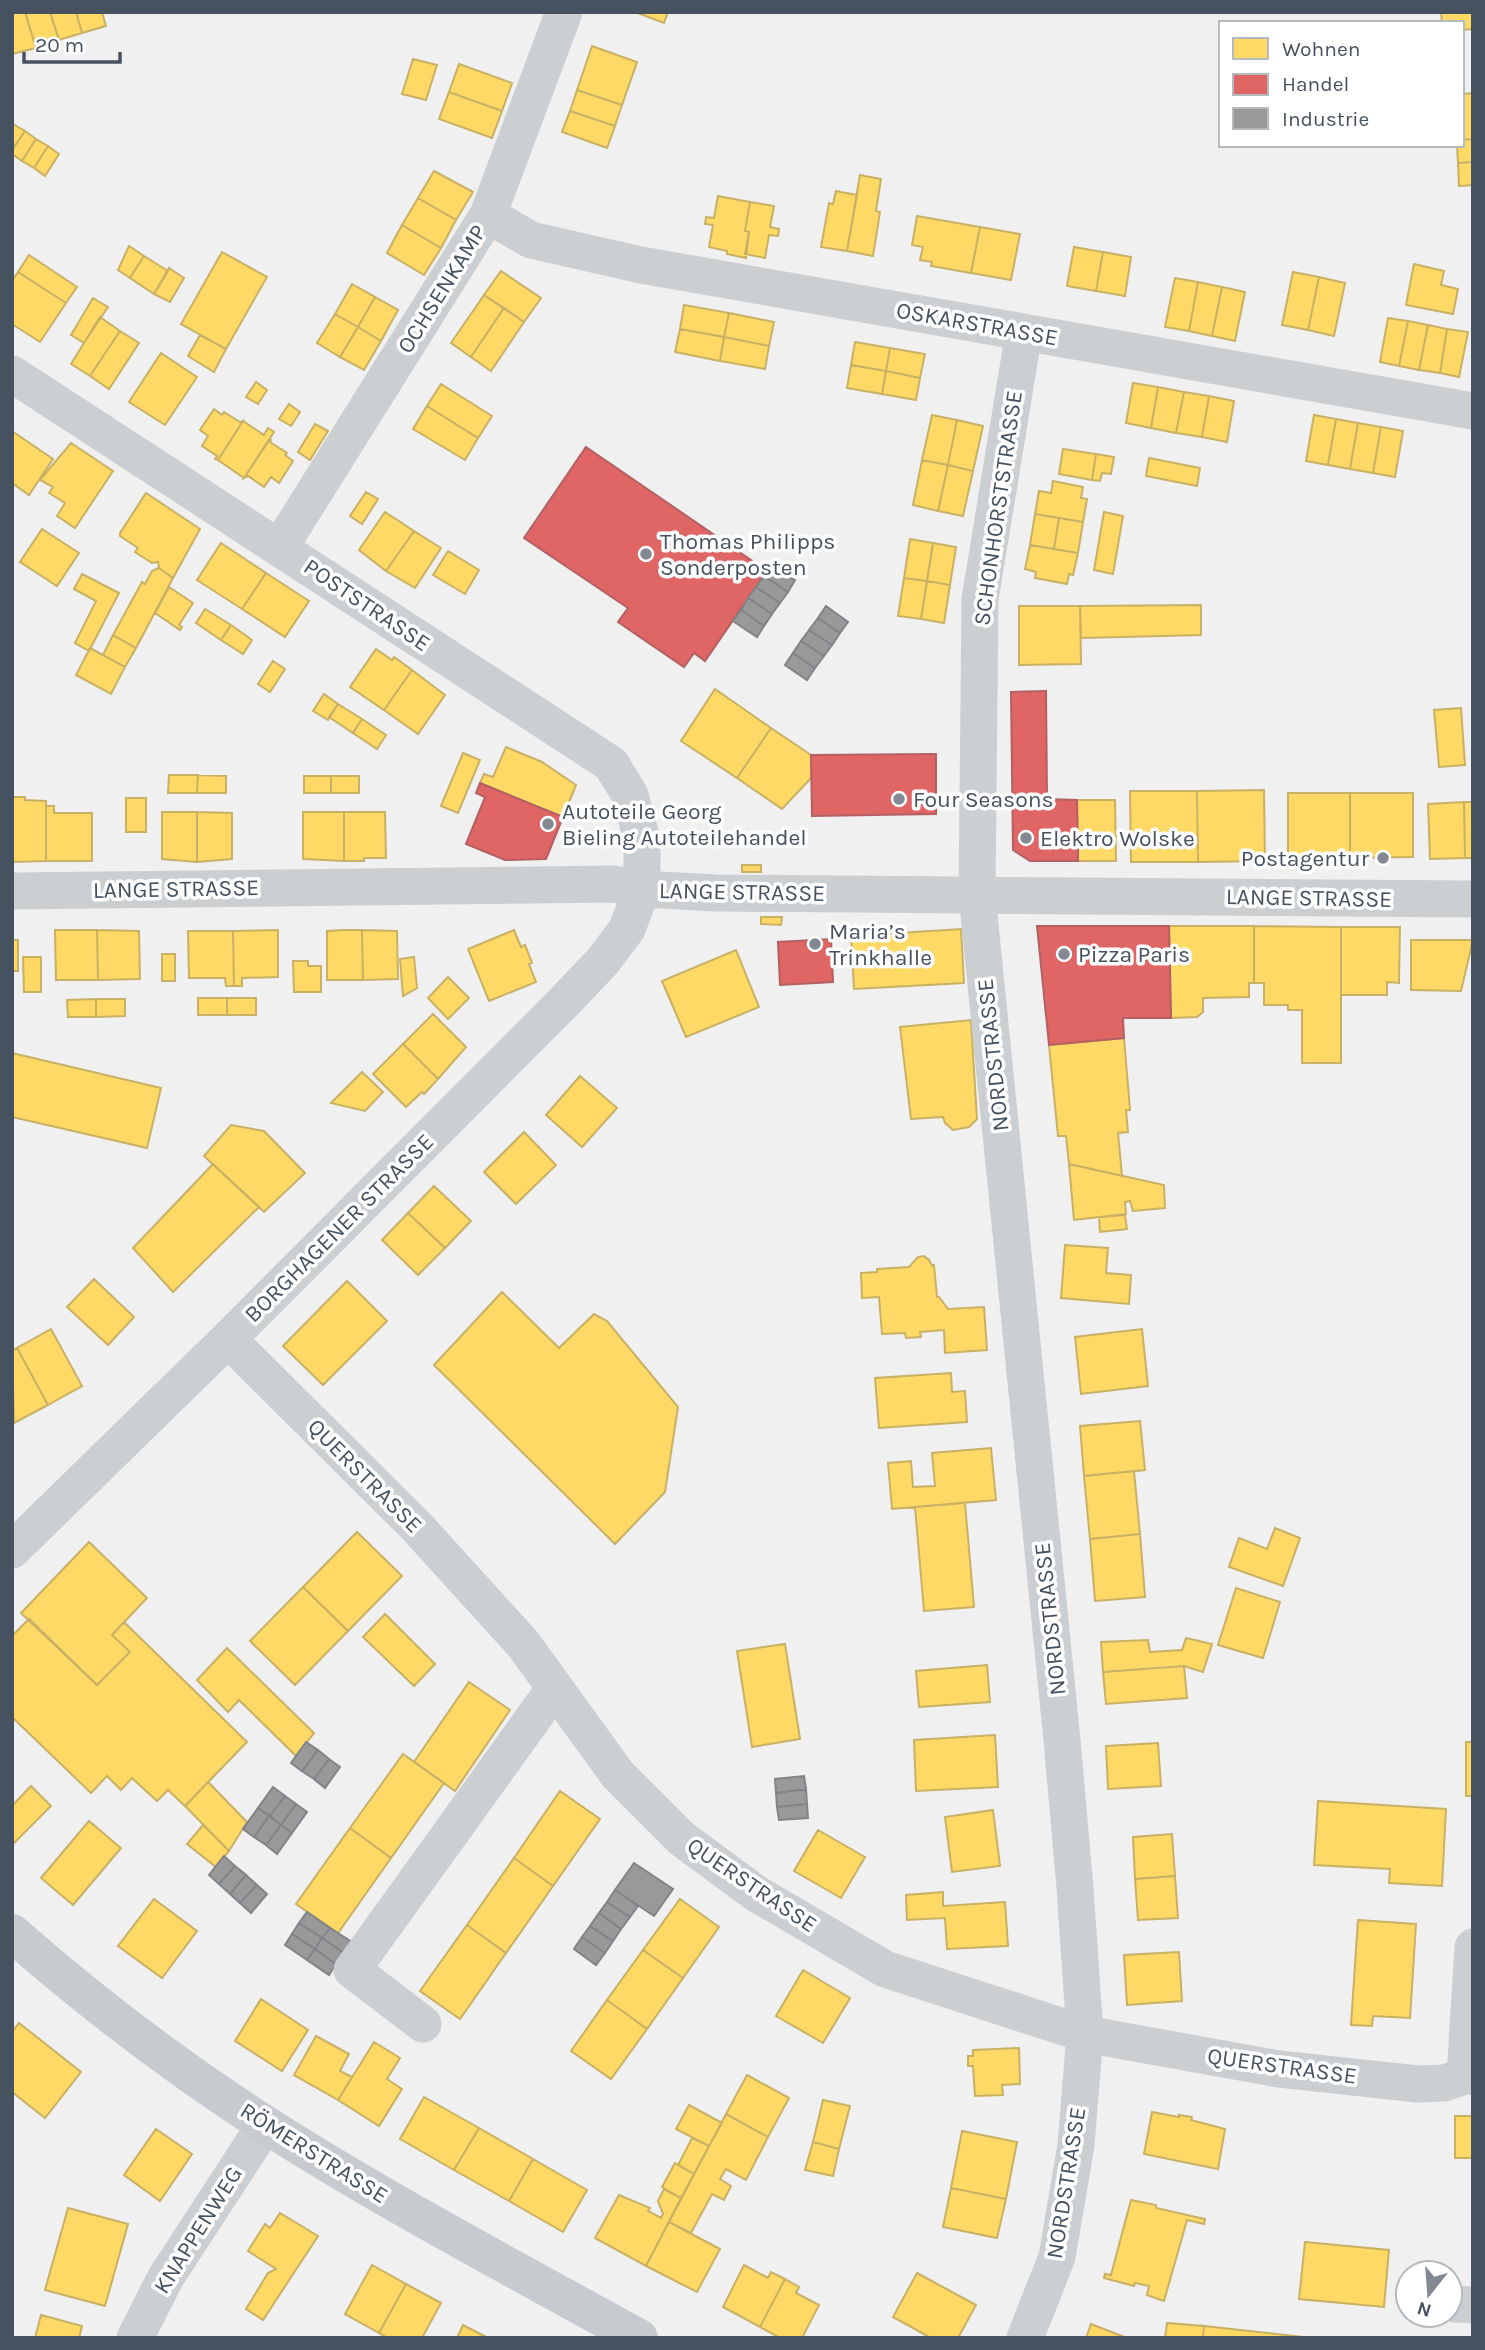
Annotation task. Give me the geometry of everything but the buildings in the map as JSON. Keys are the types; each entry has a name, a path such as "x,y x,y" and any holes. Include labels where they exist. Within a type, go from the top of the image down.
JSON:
{"main road":[{"name":"RÖMERSTRASSE","path":"12,1933 63,1978 140,2038 265,2124 429,2224 639,2338"}],"street":[{"name":"OCHSENKAMP","path":"280,547 488,215 564,12"},
{"name":"OSKARSTRASSE","path":"488,215 531,240 629,262 1473,411"},
{"name":"SCHONHORSTSTRASSE","path":"977,894 980,599 1024,332"},
{"name":"POSTSTRASSE","path":"12,374 611,764 630,795 642,840 642,889"},
{"name":"LANGE STRASSE","path":"12,891 601,884 716,893 1473,899"},
{"name":"BORGHAGENER STRASSE","path":"12,1550 228,1339 603,961 627,929 642,889"},
{"name":"NORDSTRASSE","path":"977,894 1062,1740 1085,2034 1076,2145 1057,2257 1025,2338"},
{"name":"QUERSTRASSE","path":"228,1339 417,1527 524,1645 618,1775 681,1838 757,1894 885,1969 1085,2034 1279,2069 1418,2084 1444,2083 1469,2076"},
{"path":"423,2024 352,1970 555,1688"},
{"path":"1469,2076 1473,1947"},
{"name":"KNAPPENWEG","path":"135,2338 166,2277 265,2124"}],"place":[{"name":"Thomas Philipps Sonderposten","path":"646,554"},
{"name":"Four Seasons","path":"899,799"},
{"name":"Autoteile Georg Bieling Autoteilehandel","path":"548,824"},
{"name":"Elektro Wolske","path":"1026,838"},
{"name":"Postagentur","path":"1383,858"},
{"name":"Maria’s Trinkhalle","path":"815,944"},
{"name":"Pizza Paris","path":"1064,954"}]}
